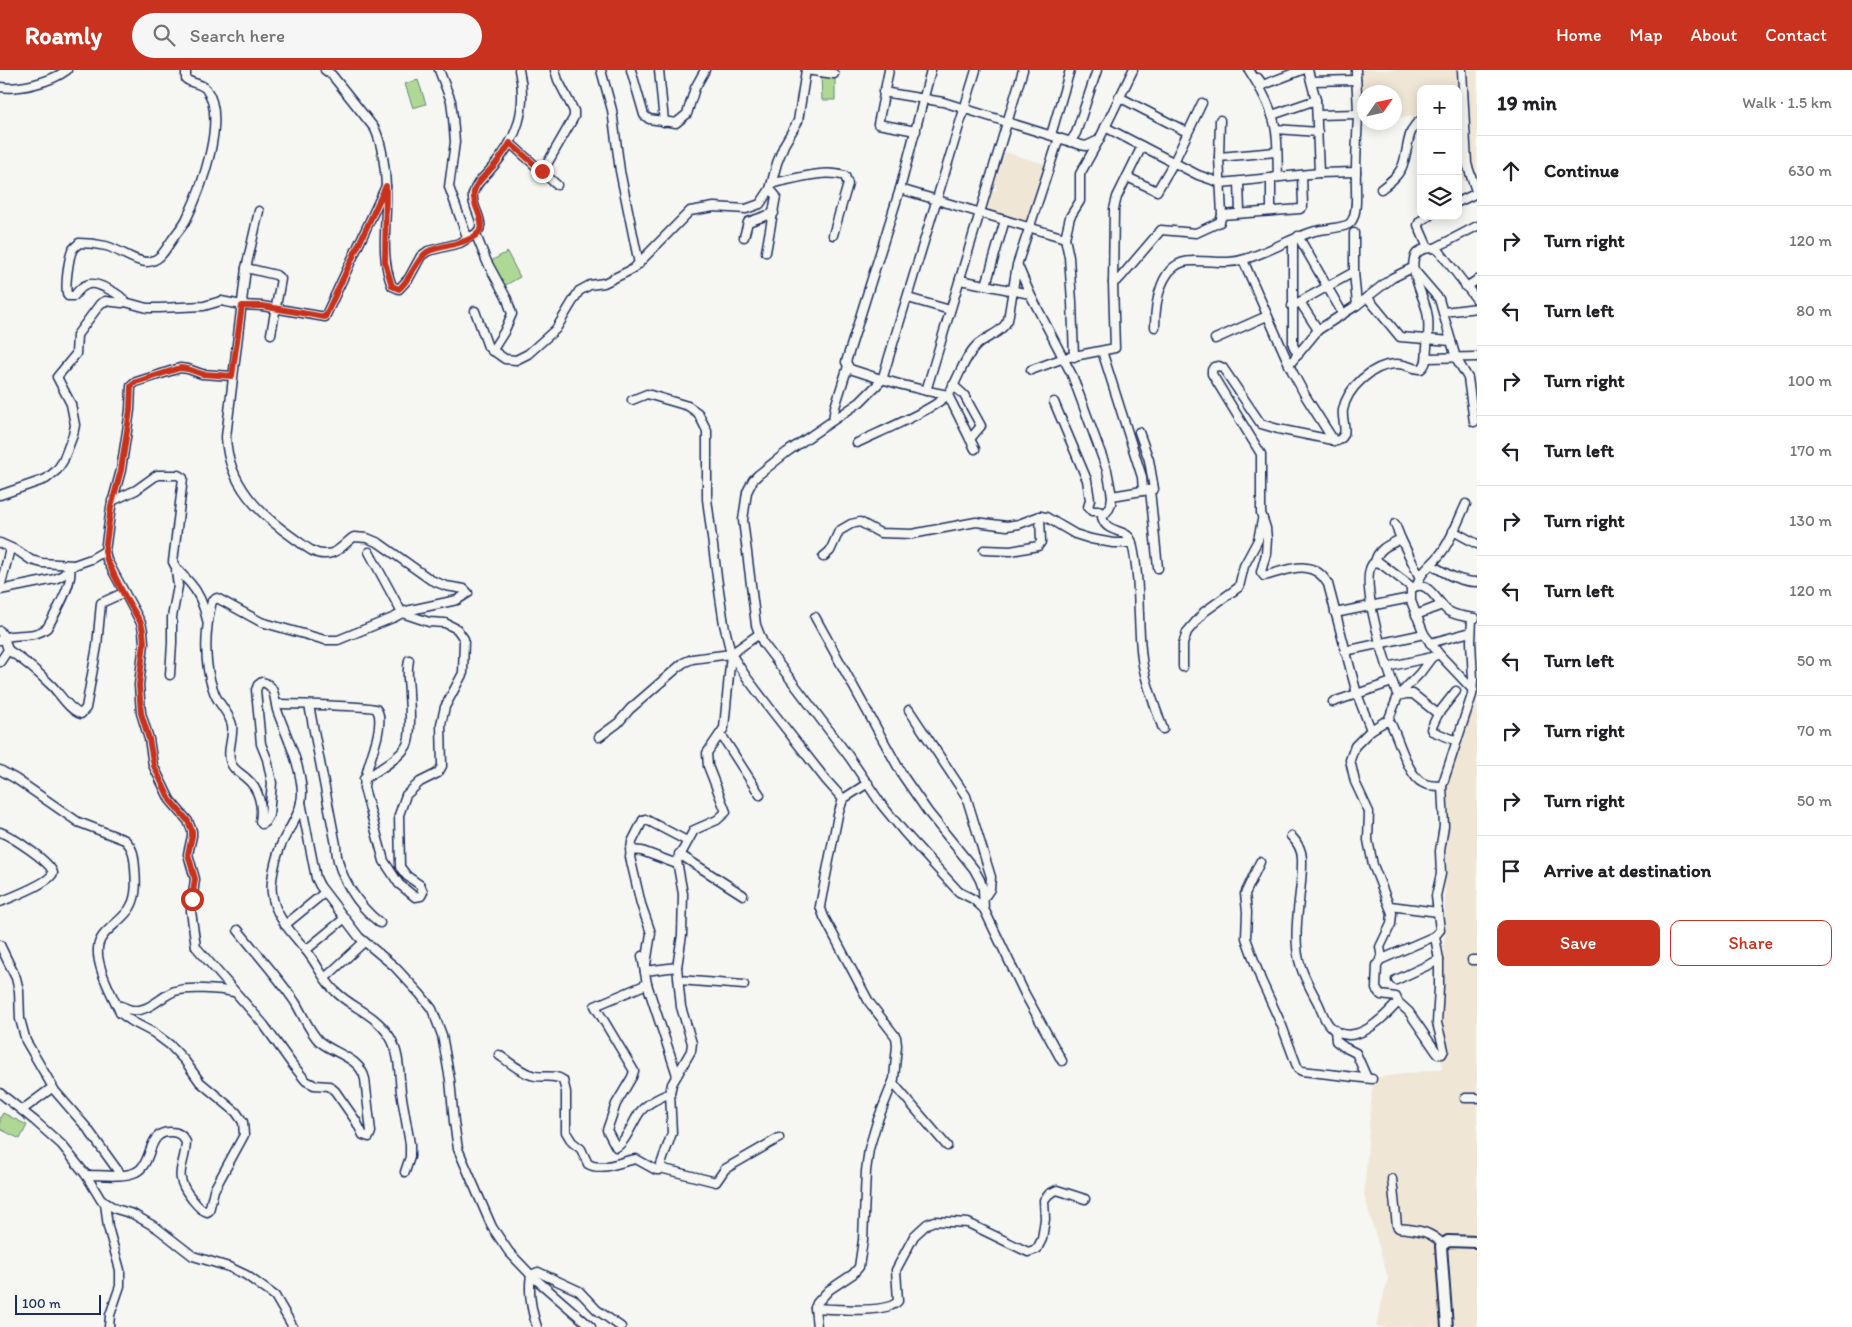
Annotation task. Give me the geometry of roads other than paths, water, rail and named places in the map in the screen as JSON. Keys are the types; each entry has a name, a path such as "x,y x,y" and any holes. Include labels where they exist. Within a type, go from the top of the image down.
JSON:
{"main road":[{"path":"1447,1327 1442,1248 1448,1241 1477,1242"}],"street":[{"path":"0,87 28,86 59,75 67,70"},
{"path":"125,302 122,298 108,290 91,284 86,285 74,296 68,296 65,290 71,254 79,243 87,243 107,246 142,262 150,262 160,258 187,219 201,183 214,135 212,106 206,89 186,79 186,70"},
{"path":"325,70 375,129 383,151 386,186 385,262 390,281 396,289 405,284 421,256 428,251 460,242 473,236 480,230 481,223 472,199 474,190 510,143 523,105 519,70"},
{"path":"438,70 451,101 454,118 455,142 449,186 466,234 473,236 507,299 512,314 504,332 492,351"},
{"path":"542,171 574,117 574,111 555,70"},
{"path":"601,70 612,110 620,171 639,264"},
{"path":"631,70 644,115 649,119 676,123 687,114 695,88 705,70"},
{"path":"659,70 664,122"},
{"path":"475,311 486,343 492,351 505,359 516,360 528,354 556,329 579,291 590,285 604,283 622,275 639,264 690,211 714,206 746,209 760,204 771,186 784,145 798,121 806,70 834,74"},
{"path":"888,70 878,124 916,131"},
{"path":"931,70 900,189 846,362 850,369 882,380 948,395"},
{"path":"976,70 882,380 860,402 753,480 746,492 743,520 756,624 760,634 776,660 904,832 959,892 973,899 984,910 1025,994 1062,1061"},
{"path":"926,391 1023,70"},
{"path":"857,443 918,414 948,395 971,351 977,344 1004,327 1008,320 1017,265 1031,227 1070,70"},
{"path":"1070,142 1076,133 1097,70"},
{"path":"1074,357 1071,284 1065,238 1070,217 1080,201 1080,174 1133,70"},
{"path":"1249,70 1272,115 1276,129 1271,211"},
{"path":"1253,70 1263,85 1302,70"},
{"path":"1308,70 1316,100 1319,173"},
{"path":"1356,70 1357,97"},
{"path":"1462,70 1462,85"},
{"path":"1312,81 1356,80"},
{"path":"883,92 965,108 1086,146 1099,140"},
{"path":"1119,97 1188,132"},
{"path":"1272,115 1316,100"},
{"path":"1127,177 1157,191 1174,162 1202,103"},
{"path":"1317,116 1357,114"},
{"path":"1112,284 1120,278 1161,230 1196,233 1220,222 1222,214 1219,157 1220,120"},
{"path":"1381,189 1392,181 1401,168 1413,126 1417,123"},
{"path":"1105,127 1198,175 1221,184 1319,173 1356,172"},
{"path":"1276,129 1318,132"},
{"path":"1155,327 1155,305 1159,291 1164,280 1177,265 1190,260 1205,262 1243,260 1318,230 1348,225 1352,221 1356,203 1357,130"},
{"path":"1462,130 1467,164 1477,194 1462,200"},
{"path":"510,143 558,185"},
{"path":"1031,370 1064,358 1115,348 1112,284 1114,209 1117,197 1142,146"},
{"path":"1219,157 1276,152"},
{"path":"771,186 820,175 833,174 845,176 848,184 833,235"},
{"path":"1222,214 1302,208 1302,176"},
{"path":"1239,182 1240,213"},
{"path":"0,495 46,479 57,470 74,435 75,424 71,404 57,377 76,354 77,335 100,304 105,301 125,302 147,308 159,308 204,306 221,301 242,306 259,305 325,317 386,186"},
{"path":"766,252 776,196 771,186"},
{"path":"900,189 1065,238"},
{"path":"258,211 246,268 226,437 227,453 239,483 257,509 284,531 315,552 330,554 340,550 354,537 367,538 379,544 431,580 454,588 464,589 468,592 467,595 457,600 439,605 415,608 353,635 334,640 325,640 261,622 217,598 212,602 207,622 206,648 212,685 216,697 232,726 230,761 234,768 247,778 256,790 260,801 260,821 262,824 269,815 272,783 267,759 261,744 256,690 258,685 265,683 272,687 276,704 296,760 302,792 291,829 280,846 272,880 273,900 277,912 285,925 306,950 325,978 339,994 378,1022 396,1048 410,1144 410,1157 405,1172"},
{"path":"744,237 748,222 774,213"},
{"path":"986,285 1005,220"},
{"path":"1422,220 1418,225 1431,248 1440,252 1477,300"},
{"path":"1183,667 1183,644 1188,632 1204,612 1238,587 1244,566 1258,540 1262,518 1261,454 1212,374 1214,367 1219,366 1222,368 1262,424 1334,441 1341,440 1345,432 1343,412 1348,398 1366,375 1377,368 1394,364 1421,369 1424,366 1427,358 1428,314 1412,268 1414,256 1418,251 1431,248 1477,226"},
{"path":"1354,233 1354,272 1357,305"},
{"path":"1295,238 1343,314"},
{"path":"1295,238 1292,306 1293,345 1298,355"},
{"path":"1243,260 1289,365 1306,397 1334,441"},
{"path":"1017,265 1064,358 1107,470 1112,496 1109,509 1102,517 1103,520 1107,527 1127,535 1132,543 1137,572 1142,660 1163,729"},
{"path":"246,268 280,277 281,282 271,334"},
{"path":"1289,365 1318,330 1357,305 1392,278 1412,268"},
{"path":"1412,268 1439,299 1456,358 1468,378 1474,422"},
{"path":"1292,306 1354,272"},
{"path":"960,280 1030,294"},
{"path":"1466,287 1477,280"},
{"path":"1367,297 1400,337 1451,341"},
{"path":"908,298 950,310"},
{"path":"1300,302 1318,330"},
{"path":"1444,312 1477,308"},
{"path":"1215,339 1268,316"},
{"path":"1102,351 1147,490 1158,568"},
{"path":"1427,358 1477,357"},
{"path":"833,420 835,407 848,366"},
{"path":"232,376 202,374 188,369 176,369 132,384 121,470 112,501 105,551 107,560 123,593 141,623 143,631 139,696 142,719 149,739 152,761 170,800 188,821 192,831 188,854 195,879 191,911 196,944 200,953 234,992 245,1001 306,1081 311,1084 326,1085 333,1089 356,1121 363,1135 366,1138 369,1137 371,1132 362,1072 347,1058 330,1049 317,1038 294,1001 238,930"},
{"path":"1468,378 1477,377"},
{"path":"953,385 961,391 981,426 970,440"},
{"path":"632,400 648,394 688,406 698,413 707,431 707,499 724,624 732,654 747,678 772,711 843,799"},
{"path":"948,395 975,449"},
{"path":"1054,402 1087,480 1090,500 1088,507 1092,511 1098,510 1105,514"},
{"path":"1112,496 1154,489 1149,460 1139,432"},
{"path":"112,501 136,490 157,476 182,476 183,478 173,562 178,586 172,617 170,675"},
{"path":"1466,504 1444,550 1432,565 1419,576 1415,587 1410,592 1410,598 1424,634 1436,655 1473,690"},
{"path":"823,557 830,551 839,531 851,524 864,523 880,533 912,534 976,522 1012,525 1040,516 1046,517 1068,530 1091,539 1112,543 1132,543"},
{"path":"984,550 1010,551 1038,546 1041,542 1040,516"},
{"path":"1262,518 1266,528 1267,539 1262,574 1267,575 1308,567 1317,570 1323,575 1328,584 1357,694 1371,730"},
{"path":"1395,524 1419,576"},
{"path":"1453,531 1477,544"},
{"path":"1375,562 1376,554 1381,549 1401,539"},
{"path":"0,543 31,560 72,567"},
{"path":"10,549 0,589 50,581 64,575 72,567 105,551"},
{"path":"276,704 370,707 376,709 380,717 377,735 364,779 364,788 384,861 399,884 414,897 420,897 423,894 421,887 407,876 400,866 399,815 406,795 420,782 438,773 442,766 441,724 445,707 464,673 464,639 457,629 445,623 429,622 402,613 369,552"},
{"path":"1398,696 1380,644 1372,605 1368,570 1371,564 1375,562 1380,562 1415,587 1431,592 1453,614 1475,618 1471,632 1473,690 1442,786 1444,826 1440,851 1441,874 1436,896 1440,930 1435,936 1382,958 1377,965 1376,989 1379,993 1396,997 1398,1002 1409,1012 1438,1054 1442,1054 1444,1050 1437,1023 1439,960 1435,936"},
{"path":"1432,565 1457,579 1477,582"},
{"path":"72,567 69,584 47,628 41,633 28,636 2,636 8,650 52,686 80,714 86,708 97,646 101,603 123,593"},
{"path":"176,570 192,585 203,604 207,622"},
{"path":"1335,613 1410,598"},
{"path":"1416,615 1442,605"},
{"path":"815,616 903,776 928,812 974,869 980,880 984,898 984,910"},
{"path":"1430,643 1471,632"},
{"path":"599,737 683,663 692,659 732,654 760,634"},
{"path":"1345,651 1424,634"},
{"path":"0,662 8,650"},
{"path":"660,1168 672,1133 670,1093 672,1084 691,1051 692,1043 681,1007 677,967 682,935 684,894 677,864 679,854 697,828 717,820 726,812 708,766 707,752 724,728 732,654"},
{"path":"1387,667 1436,655"},
{"path":"1382,958 1380,946 1391,924 1392,913 1373,864 1368,840 1370,812 1359,792 1351,763 1353,749 1371,730 1388,721 1398,696 1436,655"},
{"path":"364,779 385,766 408,743 410,694 406,674 409,660"},
{"path":"1333,702 1392,682"},
{"path":"1456,691 1438,714 1431,729 1457,742"},
{"path":"1398,696 1413,694 1438,714"},
{"path":"309,705 339,865 346,881 364,908 380,923"},
{"path":"910,710 966,796 976,834 991,877 990,889 984,898"},
{"path":"1388,721 1392,724 1397,741 1417,779 1424,784 1442,786"},
{"path":"719,736 724,739 760,795"},
{"path":"0,770 78,822 125,840 130,845 133,852 135,895 131,908 105,934 98,944 97,950 100,966 120,1013 170,1045 203,1086 239,1115 245,1130 214,1190 208,1212 202,1210 188,1194 180,1180 186,1142 180,1134 174,1132 163,1133 155,1138 145,1163 135,1172 121,1175 86,1175"},
{"path":"817,1327 815,1308 829,1290 853,1274 859,1267 863,1240 866,1171 878,1122 893,1083 897,1045 896,1037 869,1002 824,918 820,906 838,815 843,799 868,783"},
{"path":"301,800 316,878 324,893 364,942 394,966 432,1009 442,1035 450,1080 458,1150 492,1227 510,1252 531,1275 591,1327"},
{"path":"645,971 651,933 630,863 632,842 643,820 687,840"},
{"path":"0,832 11,837 44,861 52,868 54,873 52,876 19,894 0,902"},
{"path":"1290,836 1299,847 1302,859 1296,945 1303,974 1324,1016 1335,1030 1347,1035 1361,1032 1376,1024 1398,1002"},
{"path":"630,850 642,852 677,864"},
{"path":"679,854 744,895"},
{"path":"1260,862 1245,894 1247,912 1246,938 1261,980 1282,1026 1298,1069 1370,1078 1356,1052 1336,1041 1335,1030"},
{"path":"285,925 324,893"},
{"path":"1390,906 1438,912"},
{"path":"306,950 344,918"},
{"path":"325,978 364,942"},
{"path":"0,945 16,978 20,1019 26,1041 56,1092 87,1128 121,1175"},
{"path":"642,956 647,984 677,1075"},
{"path":"1396,980 1439,960"},
{"path":"645,971 677,967"},
{"path":"679,980 744,985"},
{"path":"647,984 595,1006 634,1071 616,1104 607,1130 616,1147 624,1140 645,1106 670,1093"},
{"path":"118,1010 121,1006 137,1010 154,1004 179,990 234,992"},
{"path":"499,1055 535,1076 557,1077 563,1080 566,1092 566,1132 572,1142 581,1149 588,1164 592,1167 607,1166 636,1159 656,1170 660,1168 716,1182 725,1169 779,1138"},
{"path":"893,1083 947,1146"},
{"path":"22,1110 49,1090"},
{"path":"0,1094 22,1110 62,1145 86,1175 101,1200 116,1209 133,1214 157,1228 193,1256 229,1267 246,1275 275,1296 293,1327"},
{"path":"1465,1098 1477,1098"},
{"path":"1392,1178 1397,1226 1432,1235 1442,1248"},
{"path":"815,1308 883,1308 896,1304 898,1301 896,1270 914,1236 927,1224 934,1221 968,1223 1028,1252 1037,1249 1042,1239 1045,1219 1044,1200 1049,1194 1057,1190 1085,1199"},
{"path":"106,1203 108,1227 120,1270 120,1286 110,1315 109,1327"},
{"path":"531,1275 541,1273 579,1292 597,1310 621,1327"},
{"path":"531,1275 530,1304 537,1327"}]}
